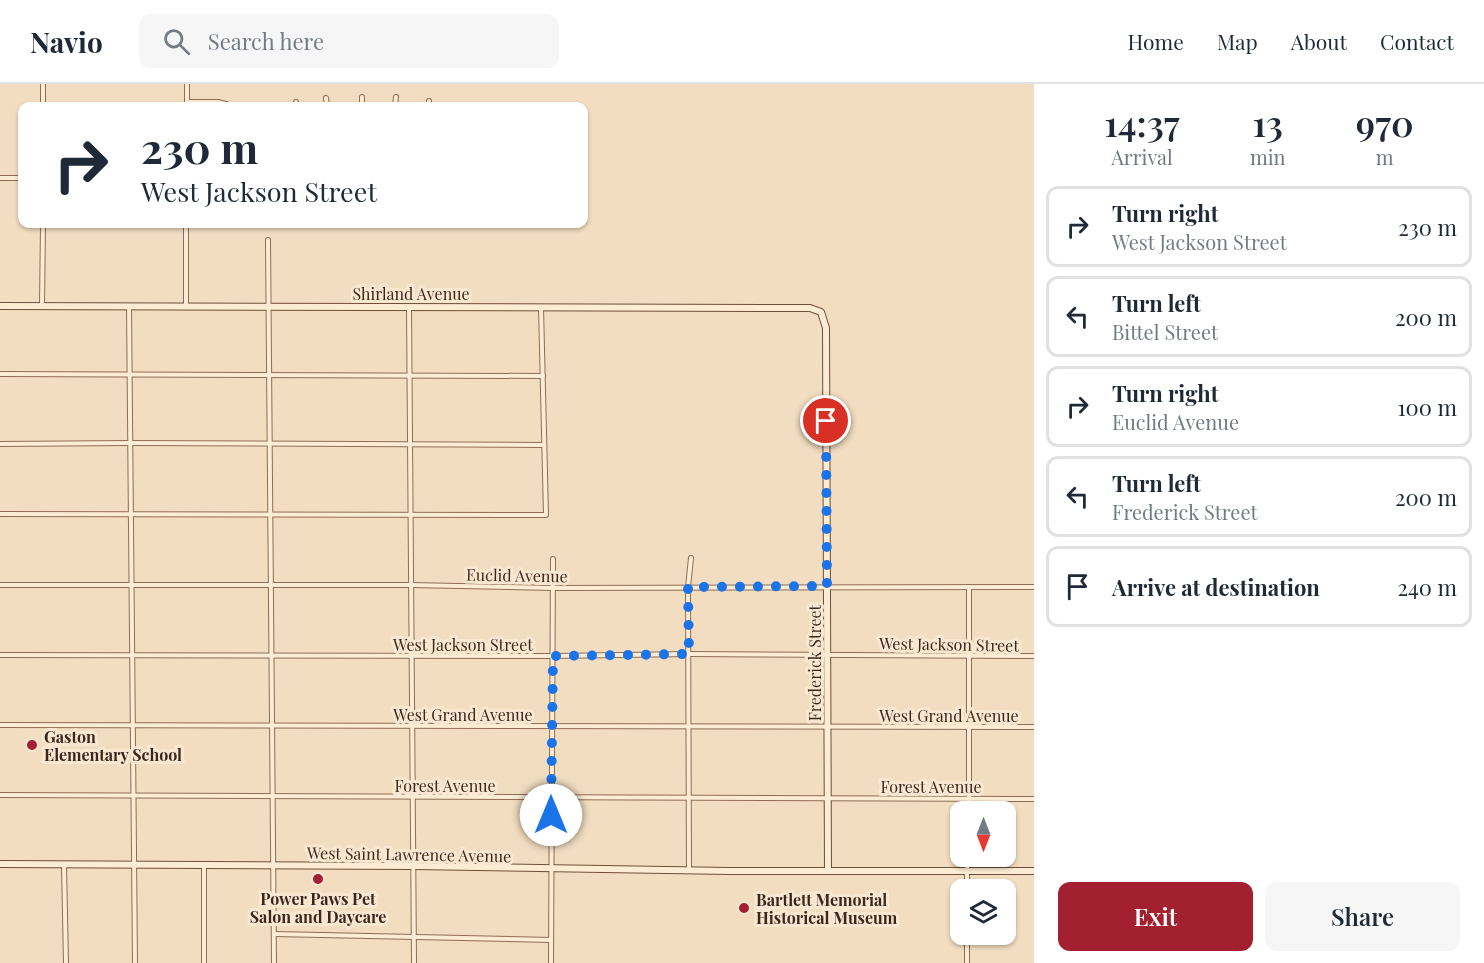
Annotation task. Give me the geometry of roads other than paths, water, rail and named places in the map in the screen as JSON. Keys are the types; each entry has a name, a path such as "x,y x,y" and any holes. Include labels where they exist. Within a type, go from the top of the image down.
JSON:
{"street":[{"path":"43,84 43,102"},
{"path":"187,84 187,102"},
{"path":"362,97 362,102"},
{"path":"395,102 396,97"},
{"path":"326,98 326,102"},
{"path":"0,178 18,178"},
{"path":"42,306 43,228"},
{"path":"186,228 186,306"},
{"path":"268,240 271,375 274,963"},
{"name":"Shirland Avenue","path":"0,306 810,308 822,312"},
{"path":"129,306 135,963"},
{"path":"409,307 414,963"},
{"path":"0,514 546,515 541,307"},
{"name":"Frederick Street","path":"822,312 826,328 828,871"},
{"path":"0,374 543,376"},
{"path":"0,444 543,445"},
{"path":"689,871 688,587 691,558"},
{"path":"551,963 553,559"},
{"name":"Euclid Avenue","path":"0,585 272,584 552,588 1034,587"},
{"path":"969,587 969,798"},
{"name":"West Jackson Street","path":"0,655 828,654 1034,656"},
{"name":"West Grand Avenue","path":"0,725 1034,728"},
{"name":"Forest Avenue","path":"0,795 1034,799"},
{"name":"West Saint Lawrence Avenue","path":"0,864 412,866 689,871 1034,871"},
{"path":"64,865 66,963"},
{"path":"204,865 204,963"},
{"path":"967,867 967,879"},
{"path":"274,934 551,940"},
{"path":"967,945 967,963"}],"place":[{"name":"Gaston Elementary School","path":"32,745"},
{"name":"Power Paws Pet Salon and Daycare","path":"318,879"},
{"name":"Bartlett Memorial Historical Museum","path":"744,908"}]}
